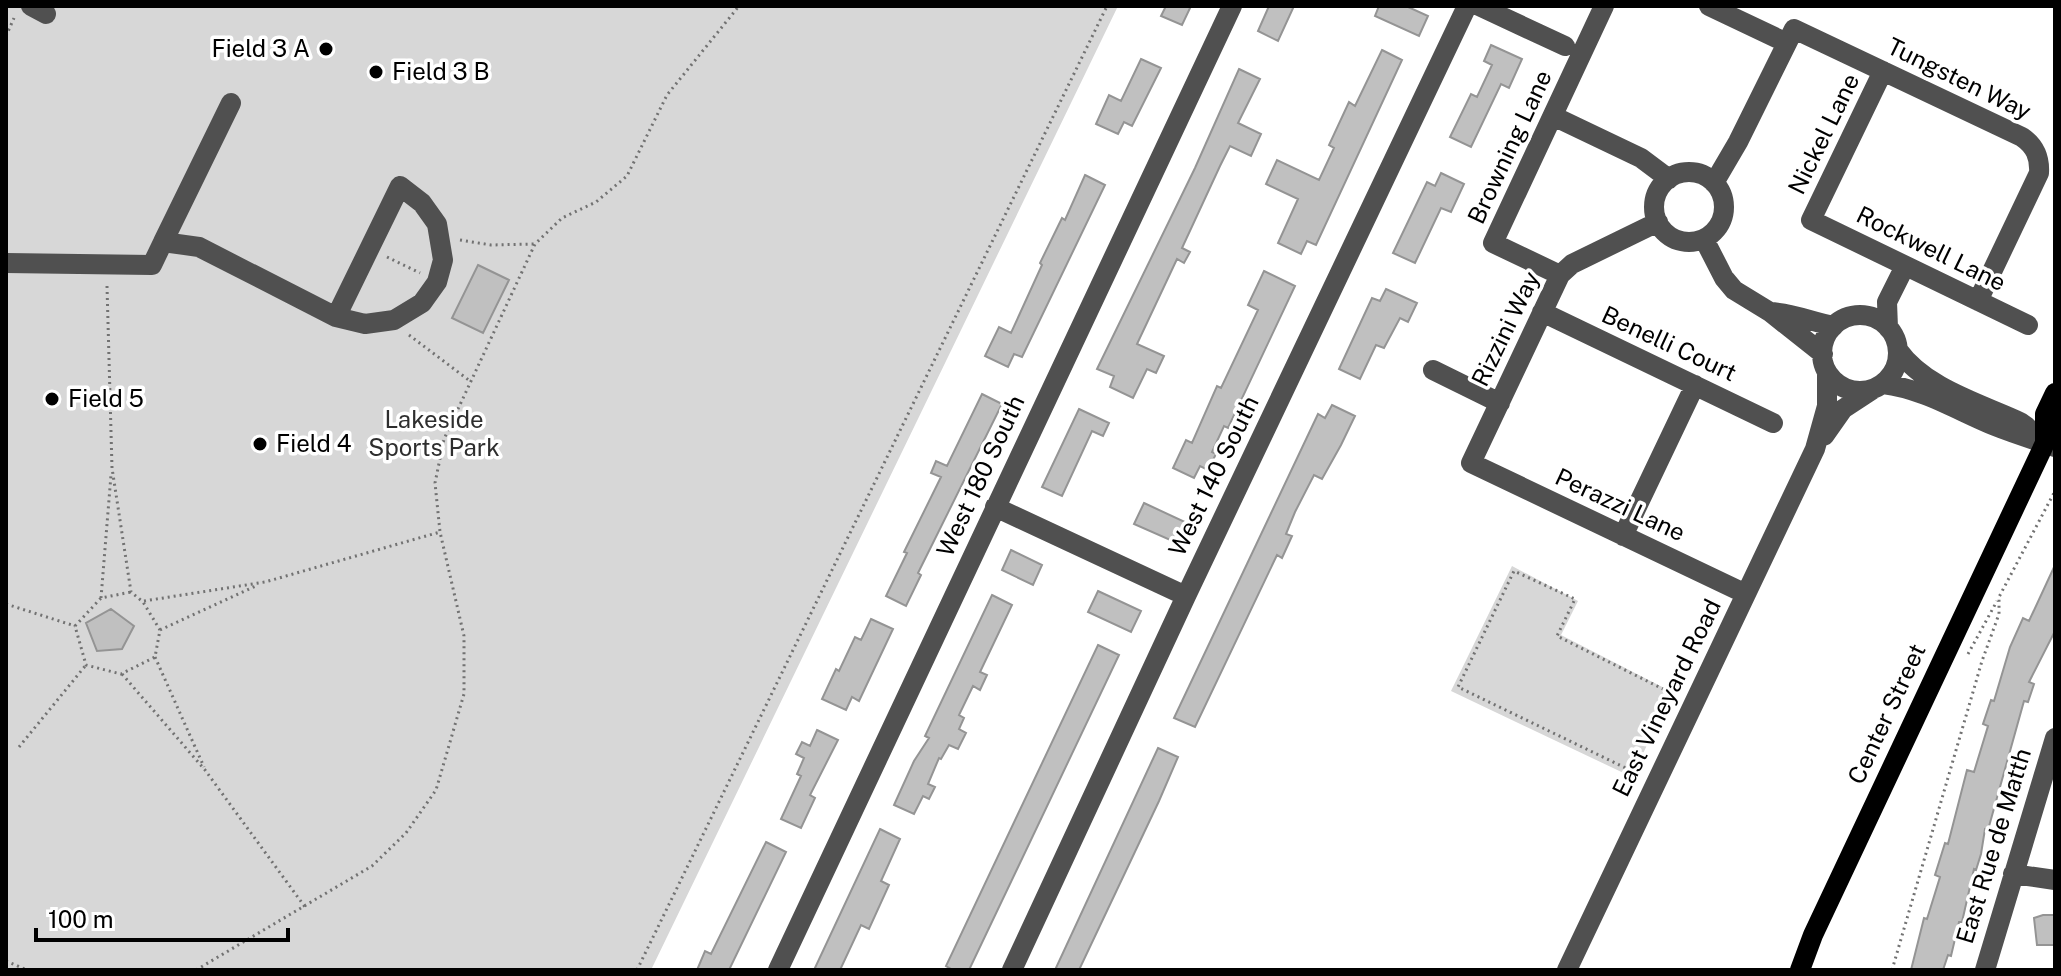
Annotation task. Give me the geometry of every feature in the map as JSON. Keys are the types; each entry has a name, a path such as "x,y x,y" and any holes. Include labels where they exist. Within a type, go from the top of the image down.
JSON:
{"main road":[{"path":"2052,442 2045,414 2055,393"},
{"name":"Center Street","path":"1800,970 1813,935 2026,482 2052,442"}],"street":[{"name":"West 180 South","path":"778,970 1232,6"},
{"name":"West 140 South","path":"1012,970 1467,6"},
{"path":"1479,6 1565,46"},
{"name":"Browning Lane","path":"1560,275 1493,243 1604,6"},
{"name":"Tungsten Way","path":"1709,6 1883,71 2022,137 2036,153 2047,177 1978,301"},
{"path":"1714,183 1738,142 1790,36"},
{"name":"Nickel Lane","path":"1811,220 1883,71"},
{"path":"6,263 152,265 231,103"},
{"path":"1553,116 1641,158 1669,179"},
{"path":"1688,172 1699,173 1714,183 1721,193 1723,213 1720,223 1704,239 1685,242 1667,233 1658,222 1655,205 1656,195 1669,179 1688,172"},
{"path":"163,242 199,247 336,317 365,324 394,320 422,303 437,282 443,260 437,224 422,203 400,186 336,317"},
{"name":"Rockwell Lane","path":"1811,220 2028,325"},
{"name":"Rizzini Way","path":"1471,463 1560,275 1572,264 1658,222"},
{"path":"1704,239 1724,278 1734,290 1770,312 1825,363 1835,382 1846,389 1859,392 1901,386 1994,426 2052,442"},
{"path":"1867,316 1887,302 1905,266"},
{"path":"1887,302 1888,328"},
{"name":"Benelli Court","path":"1542,312 1773,423"},
{"path":"1770,312 1791,313 1834,326"},
{"path":"1825,363 1827,336 1834,326 1844,319 1867,316 1879,320 1895,338 1898,350 1897,363 1878,387"},
{"path":"1898,350 1908,364 1942,387 2020,422 2052,442"},
{"name":"East Vineyard Road","path":"1815,449 1827,406 1825,363"},
{"path":"1433,370 1500,403"},
{"path":"1623,536 1695,385"},
{"name":"East Vineyard Road","path":"1567,970 1815,449 1843,409 1878,387"},
{"name":"Perazzi Lane","path":"1471,463 1746,594"},
{"path":"995,507 1186,596"},
{"name":"East Rue de Matth","path":"1985,970 2055,738"},
{"path":"2013,874 2055,880"}],"path":[{"path":"196,970 372,866 406,833 436,790 464,694 464,636 440,532 435,483 444,439 535,244 562,218 596,202 627,176 667,95 739,6"},
{"path":"637,970 1107,6"},
{"path":"6,36 31,13"},
{"path":"460,240 491,245 535,244"},
{"path":"370,249 437,282"},
{"path":"101,598 112,468 107,286"},
{"path":"409,335 470,381"},
{"path":"112,468 131,592 143,602 160,630 155,657 205,770"},
{"path":"1892,970 1982,661 1999,614 1999,597 2055,491"},
{"path":"143,602 265,582 440,532"},
{"path":"1636,773 1458,687 1514,571 1575,599 1557,636 1673,694"},
{"path":"160,630 265,582"},
{"path":"75,626 101,598 131,592"},
{"path":"6,604 75,626"},
{"path":"75,626 86,665"},
{"path":"121,674 155,657"},
{"path":"86,665 121,674 205,770 305,907"},
{"path":"19,747 86,665"},
{"path":"6,961 27,970"}],"green space":[{"name":"Lakeside Sports Park","path":"8,6 1118,6 651,970 6,970"},
{"path":"1512,566 1578,601 1561,635 1672,692 1632,777 1451,691"}],"building":[{"path":"1166,6 1191,6 1182,25 1161,16"},
{"path":"1269,6 1294,6 1278,41 1258,31"},
{"path":"1379,6 1406,6 1428,16 1419,36 1375,16"},
{"path":"1491,45 1522,59 1509,88 1501,84 1471,147 1450,137 1471,94 1477,97 1492,65 1484,61"},
{"path":"1382,50 1402,60 1316,245 1307,241 1301,254 1278,243 1298,199 1266,184 1277,160 1319,180 1334,148 1329,145 1349,102 1355,106"},
{"path":"1141,59 1161,68 1132,126 1124,122 1118,134 1096,124 1109,95 1121,101"},
{"path":"1239,69 1260,79 1238,123 1261,134 1251,156 1230,146 1220,166 1182,248 1190,252 1184,263 1177,259 1137,344 1164,356 1156,373 1147,369 1133,398 1110,387 1114,376 1097,369 1195,168"},
{"path":"1441,173 1464,184 1451,212 1441,208 1415,263 1393,253 1427,182 1435,186"},
{"path":"1085,175 1105,185 1022,357 1014,354 1008,367 985,356 999,327 1011,333 1042,265 1040,263 1062,218 1065,220"},
{"path":"478,265 509,280 483,333 452,318"},
{"path":"1264,271 1295,286 1228,428 1224,426 1208,470 1200,466 1194,478 1173,468 1186,440 1192,443 1217,386 1221,388 1258,310 1248,305"},
{"path":"1386,289 1417,303 1408,322 1400,318 1384,348 1376,345 1360,379 1339,369 1372,298 1380,301"},
{"path":"982,394 1002,404 918,573 921,575 906,606 886,596 941,477 931,473 936,461 947,466"},
{"path":"1332,405 1355,416 1341,445 1322,479 1314,475 1286,534 1292,536 1282,558 1277,555 1195,727 1174,718 1318,414 1325,418"},
{"path":"1079,409 1109,423 1103,436 1092,431 1062,496 1042,487"},
{"path":"1144,503 1187,523 1177,543 1134,524"},
{"path":"1011,550 1042,565 1033,585 1002,570"},
{"path":"2055,565 2055,631 2029,682 2034,684 2028,702 2024,701 1951,956 1948,955 1943,970 1911,970 1924,918 1927,919 1940,877 1935,875 1945,843 1948,844 1967,770 1974,772 1988,726 1983,724 1991,700 1994,701 2010,647 2023,618 2029,621"},
{"path":"1098,591 1141,611 1131,632 1088,612"},
{"path":"992,595 1012,605 980,672 987,675 980,690 973,686 959,715 964,718 959,729 966,733 958,749 949,745 939,758 928,784 935,787 929,799 923,796 914,814 894,805 914,761 929,738 925,736"},
{"path":"111,609 134,626 122,649 97,651 86,623"},
{"path":"871,619 893,629 859,701 852,697 846,710 822,699 855,637 861,640"},
{"path":"1098,645 1119,655 969,970 953,970 946,966"},
{"path":"817,730 838,740 810,795 815,798 801,828 781,819 801,776 797,774 804,758 796,754 802,742 810,746"},
{"path":"1158,748 1178,757 1159,801 1079,970 1055,970"},
{"path":"880,829 900,839 881,881 889,885 869,929 861,925 840,970 814,970"},
{"path":"766,842 786,852 729,970 697,970 705,951 711,954"},
{"path":"2055,915 2055,945 2037,945 2034,918"}],"place":[{"name":"Field 3 A","path":"326,49"},
{"name":"Field 3 B","path":"376,72"},
{"name":"Field 5","path":"52,399"},
{"name":"Field 4","path":"260,444"}]}
